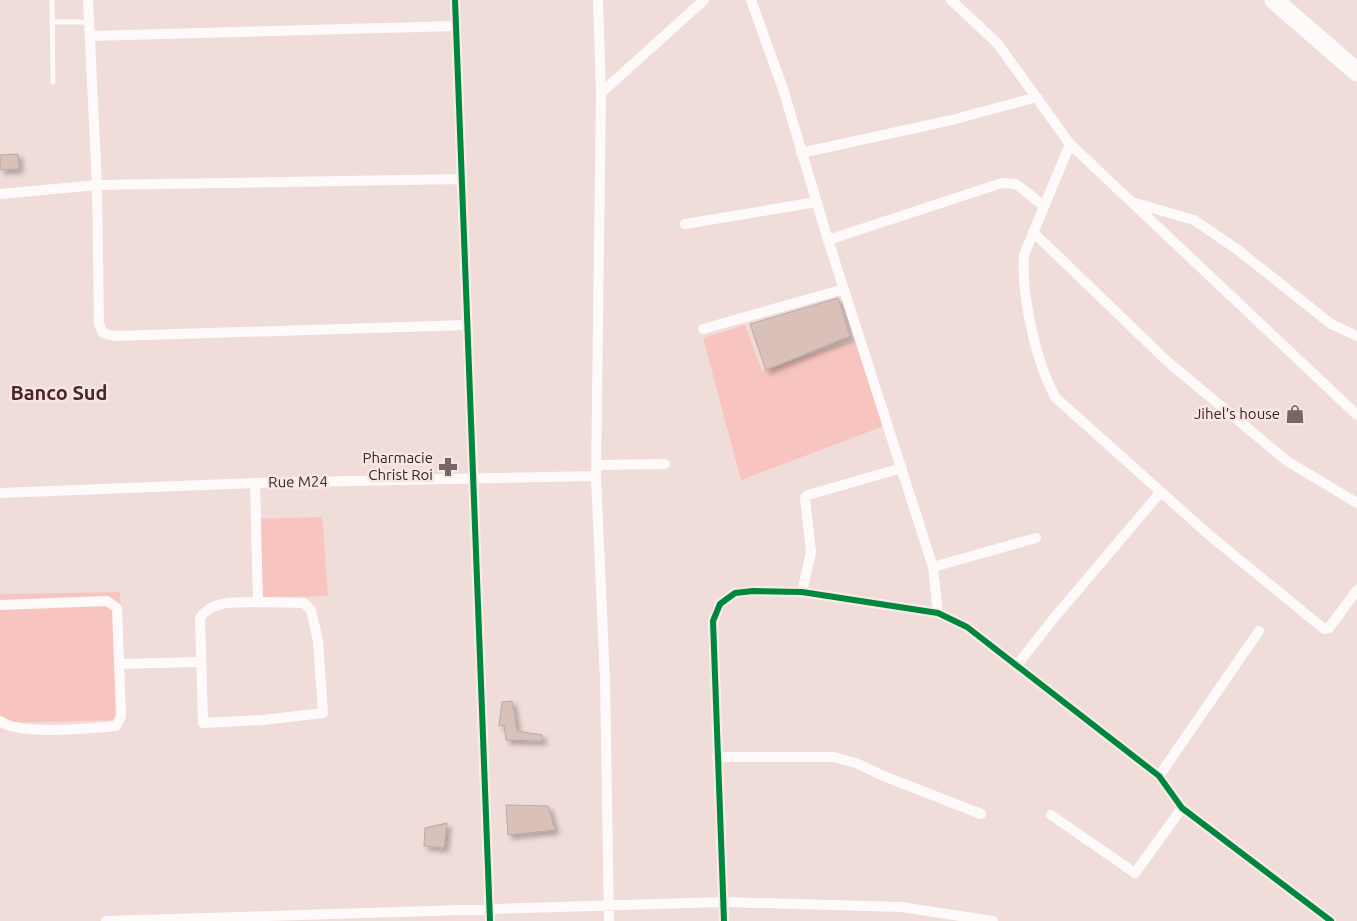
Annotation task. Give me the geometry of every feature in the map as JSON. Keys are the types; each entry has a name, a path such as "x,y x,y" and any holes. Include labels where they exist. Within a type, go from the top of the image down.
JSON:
{"highway":[{"path":"1274,0 1357,72"}],"street":[{"path":"88,0 97,185 99,324 103,333 114,336 467,325"},
{"path":"455,0 490,921"},
{"path":"598,0 601,94 596,471 605,680 608,921"},
{"path":"601,94 704,0"},
{"path":"751,0 783,89 816,202 933,566 938,613"},
{"path":"951,0 997,43 1070,144 1357,415"},
{"path":"90,36 456,26"},
{"path":"801,153 952,120 1037,97"},
{"path":"1070,144 1024,254 1023,272 1029,315 1048,384 1056,398 1160,493 1324,629 1329,628 1357,590"},
{"path":"0,194 97,185 462,179"},
{"path":"828,240 1002,183 1016,184 1044,206"},
{"path":"1129,201 1194,220 1238,250 1331,324 1357,336"},
{"path":"685,224 816,202"},
{"path":"1033,232 1168,362 1287,461 1357,503"},
{"path":"703,329 844,289"},
{"name":"Rue M24","path":"0,494 255,483 473,478 596,471 664,464"},
{"path":"802,592 812,552 805,498 808,495 902,468"},
{"path":"255,483 258,602"},
{"path":"1017,665 1054,618 1160,493"},
{"path":"933,566 1036,538"},
{"path":"724,921 713,621 720,604 735,593 753,591 802,592 938,613 967,627 1159,776 1182,808 1331,921"},
{"path":"0,605 107,601 114,605 117,608 121,716 116,726 85,729 15,728 0,721"},
{"path":"258,602 304,603 311,610 318,641 323,713 272,719 203,723 200,662 200,618 206,609 215,605 258,602"},
{"path":"1159,776 1259,631"},
{"path":"119,664 200,662"},
{"path":"717,757 834,757 856,763 881,776 981,814"},
{"path":"1051,815 1135,873 1182,808"},
{"path":"106,921 334,918 490,910 723,902 900,907 993,921"}],"lane":[{"path":"52,0 53,82"},
{"path":"52,22 89,22"}],"shaded area":[{"path":"745,325 762,371 855,339 884,426 741,480 703,338"},
{"path":"322,517 328,596 261,597 256,519"},
{"path":"120,592 123,720 0,723 0,594"}],"building":[{"path":"18,154 19,169 0,170 0,155"},
{"path":"838,298 850,336 766,370 750,324"},
{"path":"512,701 517,731 542,735 542,741 506,740 504,725 499,726 502,702"},
{"path":"506,805 548,806 555,830 508,835"},
{"path":"447,823 444,848 424,846 425,828"}],"cycle path":[{"path":"455,0 490,921"},
{"path":"724,921 713,621 720,604 735,593 753,591 802,592 938,613 967,627 1159,776 1182,808 1331,921"}],"place":[{"name":"Jihel's house","path":"1295,414"},
{"name":"Pharmacie Christ Roi","path":"448,467"}],"district":[{"name":"Banco Sud","path":"59,393"}]}
